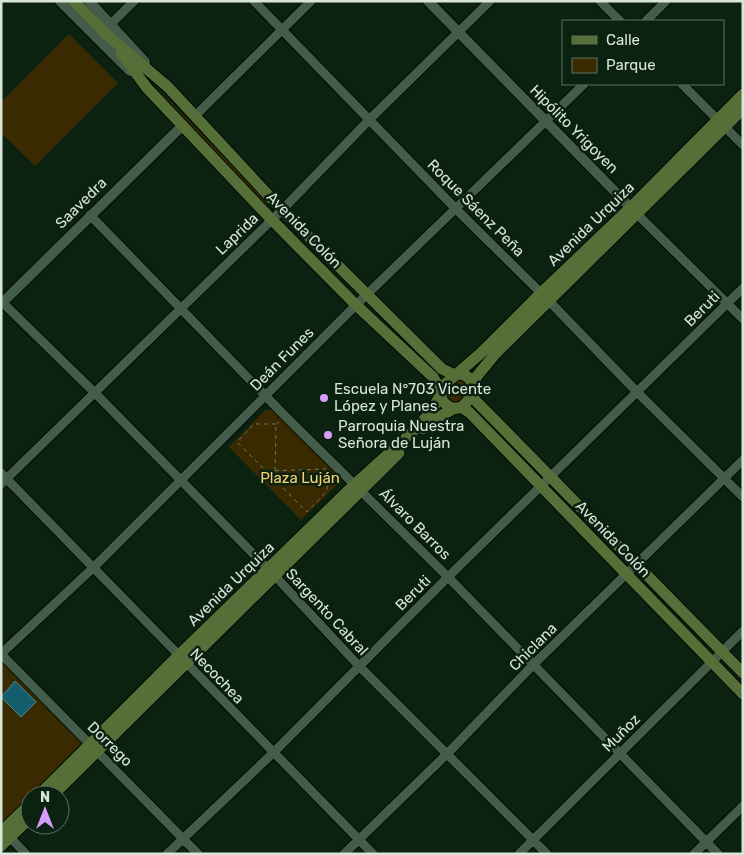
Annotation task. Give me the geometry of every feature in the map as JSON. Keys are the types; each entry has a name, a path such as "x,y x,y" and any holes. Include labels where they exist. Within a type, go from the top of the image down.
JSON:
{"main road":[{"name":"Avenida Colón","path":"74,1 109,29 168,87 282,210 442,369 457,375"},
{"name":"Avenida Colón","path":"109,29 147,88 356,304 433,377 441,392"},
{"name":"Avenida Urquiza","path":"457,375 545,297 634,211 721,123 743,94"},
{"name":"Avenida Urquiza","path":"721,123 743,109"},
{"name":"Avenida Urquiza","path":"472,391 482,368 545,297"},
{"path":"457,375 468,377 472,391 467,402 458,407 445,403 442,400 441,392 444,385 457,375"},
{"name":"Avenida Colón","path":"472,391 636,565 743,673"},
{"name":"Avenida Urquiza","path":"62,785 94,748 418,426 432,410 441,392"},
{"name":"Avenida Colón","path":"458,407 470,412 743,694"},
{"name":"Avenida Urquiza","path":"358,487 429,423 458,407"},
{"name":"Avenida Urquiza","path":"51,785 94,748"},
{"path":"1,846 5,833 20,816"},
{"path":"5,833 20,824"}],"street":[{"name":"Avenida Colón","path":"60,1 147,88"},
{"name":"Avenida Colón","path":"89,1 109,29"},
{"path":"109,29 134,1"},
{"name":"Roque Sáenz Peña","path":"254,1 455,208 743,497"},
{"path":"195,116 311,1"},
{"name":"Hipólito Yrigoyen","path":"428,1 743,319"},
{"name":"Laprida","path":"3,479 96,394 490,1"},
{"path":"600,1 619,20"},
{"path":"647,20 666,1"},
{"name":"Deán Funes","path":"1,654 94,567 356,304 583,85"},
{"path":"683,85 743,145"},
{"name":"Saavedra","path":"2,303 183,125"},
{"name":"Álvaro Barros","path":"90,215 285,416 448,577 718,854"},
{"name":"Beruti","path":"167,854 273,753 448,577 743,288"},
{"name":"Sargento Cabral","path":"2,303 96,394 272,573 359,666 548,854"},
{"name":"Chiclana","path":"344,854 447,754 533,665 743,460"},
{"name":"Necochea","path":"3,479 94,567 373,854"},
{"name":"Muñoz","path":"519,854 743,631"},
{"name":"Dorrego","path":"1,654 198,854"},
{"path":"694,854 743,806"},
{"path":"5,833 26,854"}],"path":[{"path":"267,471 328,469 327,491 306,512 237,442 254,424 276,424 285,416"},
{"path":"275,480 276,424"}],"green space":[{"path":"69,34 118,83 35,166 1,133 1,102"},
{"path":"158,89 268,202 266,205 156,91"},
{"path":"457,380 464,380 469,391 458,402 449,402 446,392"},
{"name":"Plaza Luján","path":"265,410 273,410 338,474 338,484 301,520 229,447"},
{"path":"9,660 89,741 43,785 20,785 20,808 1,826 1,668"}],"water":[{"path":"15,681 36,702 21,717 1,697"}],"place":[{"name":"Escuela N°703 Vicente López y Planes","path":"324,398"},
{"name":"Parroquia Nuestra Señora de Luján","path":"328,435"}]}
